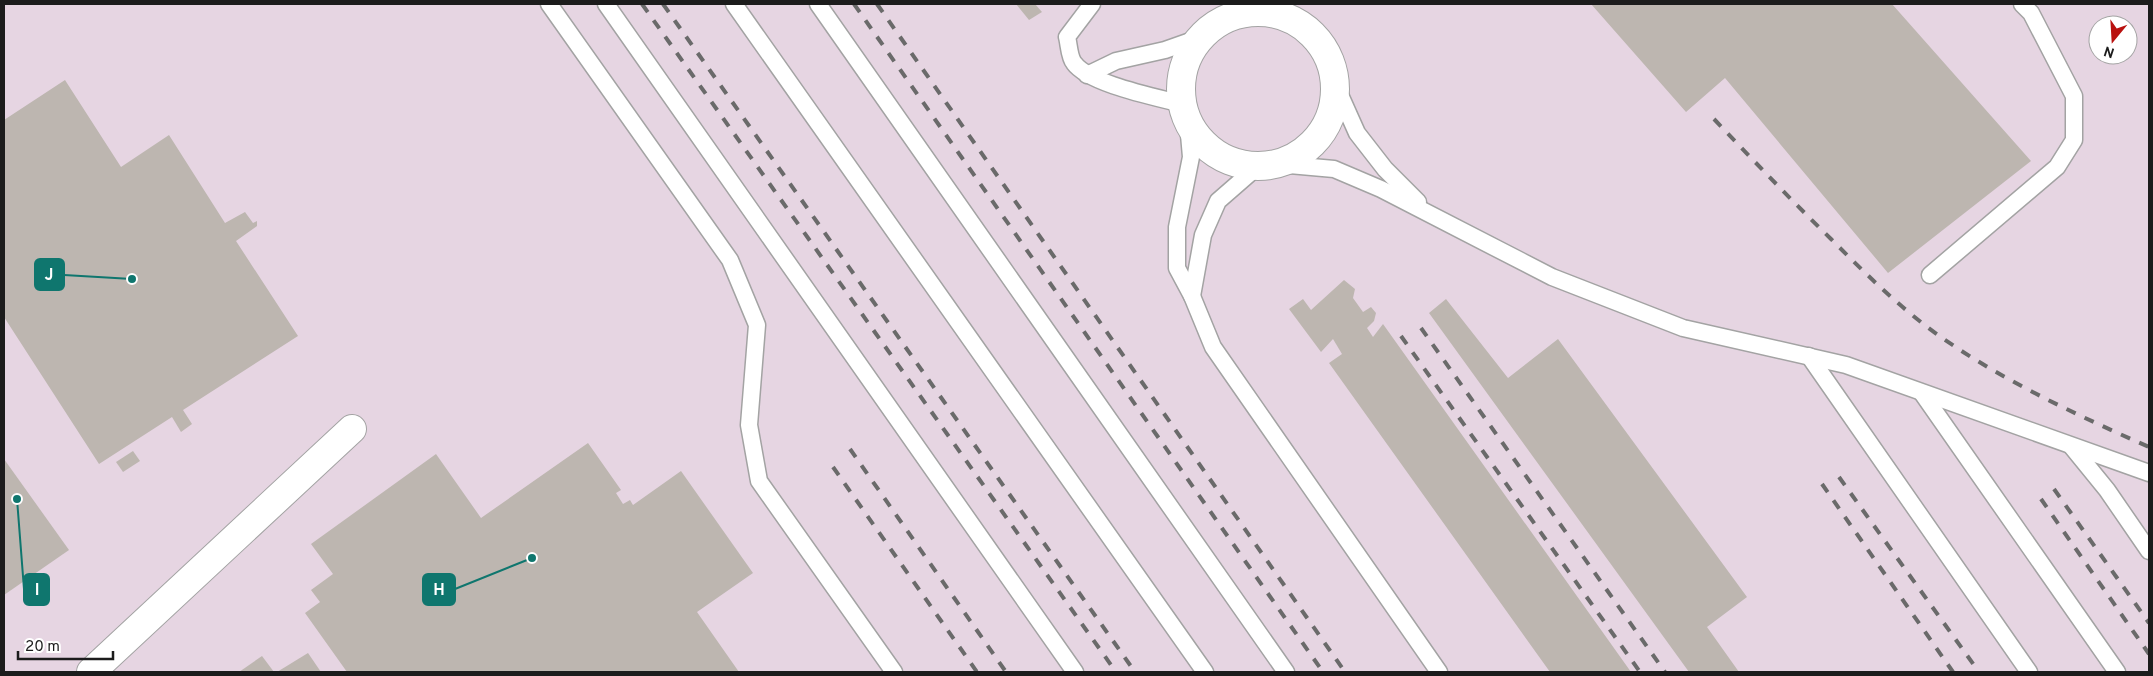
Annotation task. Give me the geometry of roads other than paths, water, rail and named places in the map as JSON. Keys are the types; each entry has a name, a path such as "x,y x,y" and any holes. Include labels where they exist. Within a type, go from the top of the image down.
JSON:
{"street":[{"path":"1283,10 1306,28 1321,44 1332,64 1336,86 1333,111 1321,135 1302,153 1268,166 1236,163 1216,154 1200,140 1185,113 1181,81 1186,58 1212,22 1237,14 1283,10"},
{"path":"91,672 352,429"}],"lane":[{"path":"550,4 730,260 757,325 748,425 759,480 894,672"},
{"path":"606,4 1075,672"},
{"path":"734,4 1205,672"},
{"path":"818,4 1286,672"},
{"path":"1092,4 1067,37 1073,62 1087,75 1185,113 1191,157 1177,227 1177,268 1192,296 1213,347 1439,672"},
{"path":"1930,275 2057,166 2074,140 2074,96 2031,13 2022,4"},
{"path":"1087,75 1116,61 1165,50 1212,22"},
{"path":"1336,86 1357,133 1385,169 1428,213"},
{"path":"1192,296 1203,235 1218,201 1268,166 1334,169 1381,189 1552,277 1683,328 1846,365 2149,473"},
{"path":"1808,356 2029,672"},
{"path":"1922,393 2117,672"},
{"path":"2072,447 2107,490 2149,551"}],"railway":[{"path":"642,4 1116,672"},
{"path":"663,4 1135,672"},
{"path":"854,4 1323,672"},
{"path":"877,4 1345,672"},
{"path":"1714,119 1857,264 1896,301 1938,335 2014,382 2068,410 2149,447"},
{"path":"1421,328 1665,672"},
{"path":"1401,336 1640,672"},
{"path":"850,449 1006,672"},
{"path":"833,467 977,672"},
{"path":"1839,477 1979,672"},
{"path":"1822,484 1953,672"},
{"path":"2054,489 2149,623"},
{"path":"2041,499 2149,654"}],"place":[{"name":"J","path":"132,279"},
{"name":"I","path":"17,499"},
{"name":"H","path":"532,558"}]}
